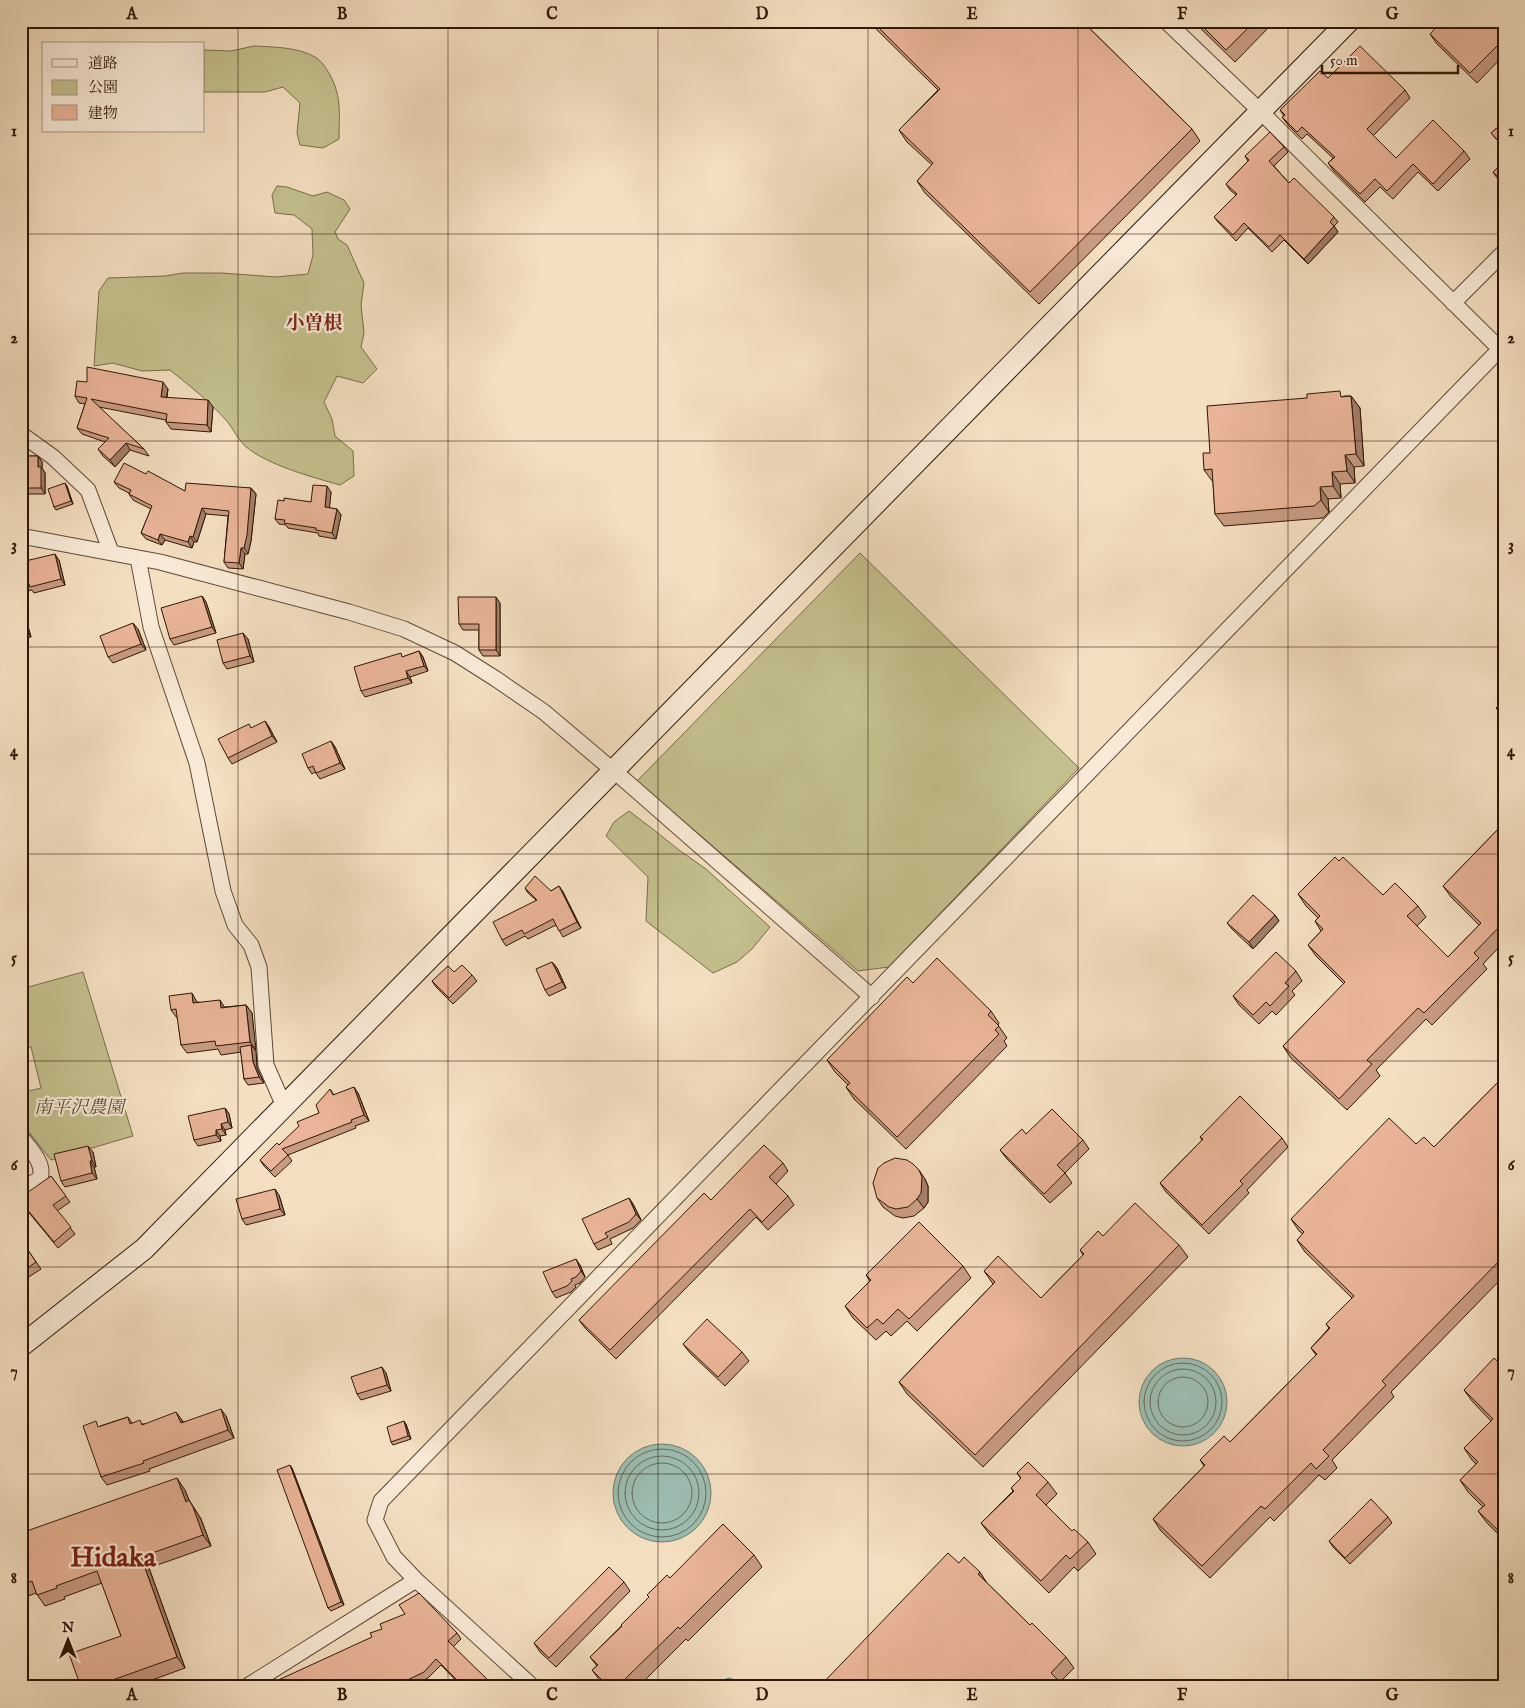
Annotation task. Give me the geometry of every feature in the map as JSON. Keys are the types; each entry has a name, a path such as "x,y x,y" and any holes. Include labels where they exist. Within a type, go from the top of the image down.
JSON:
{"street":[{"path":"533,1687 416,1580 394,1557 375,1520 381,1501 1502,351 1261,112 1166,21"},
{"path":"21,1346 144,1249 1350,21"},
{"path":"1454,303 1504,252"},
{"path":"21,434 53,457 88,490 112,552"},
{"path":"21,536 138,558 350,612 404,628 455,653 544,712 872,997"},
{"path":"138,558 152,627 197,764 223,891 235,925 251,945 259,967 266,1065 284,1106"},
{"path":"21,1138 35,1155 41,1165 42,1172 40,1179 21,1189"},
{"path":"246,1687 416,1580"}],"green space":[{"path":"254,46 285,48 301,51 315,57 325,67 334,83 339,106 339,139 323,148 300,145 297,133 300,103 283,87 265,92 205,92 205,50 231,51"},
{"path":"277,186 287,187 313,196 327,192 344,200 350,209 335,232 338,239 347,245 364,283 361,305 364,333 361,347 377,369 363,383 337,376 324,402 332,419 335,436 353,451 354,476 340,485 290,470 254,453 242,443 227,421 214,407 170,370 142,371 113,363 94,366 99,291 108,278 165,276 183,273 222,273 276,277 308,274 313,255 312,229 294,215 275,213 272,195"},
{"path":"860,553 1079,768 889,967 858,971 637,781"},
{"path":"629,811 706,869 770,927 752,949 737,962 713,973 646,921 648,877 606,836 614,822"},
{"name":"南平沢農園","path":"83,972 133,1136 51,1160 21,1122 21,1093 41,1088 31,1047 21,1049 21,989"}],"water":[{"path":"1183,1358 1200,1361 1208,1365 1220,1377 1224,1385 1227,1402 1224,1419 1220,1427 1208,1439 1200,1443 1183,1446 1166,1443 1158,1439 1146,1427 1142,1419 1139,1402 1142,1385 1146,1377 1158,1365 1166,1361"},
{"path":"662,1444 681,1448 696,1459 707,1474 711,1493 707,1512 696,1527 681,1538 662,1542 643,1538 628,1527 617,1512 613,1493 617,1474 628,1459 643,1448"},
{"path":"729,1678 740,1682 744,1687 712,1687 717,1682"}],"building":[{"path":"872,21 1082,21 1192,129 1030,292 917,181 933,163 899,130 940,89"},
{"path":"1197,21 1255,21 1226,50"},
{"path":"1442,21 1504,21 1504,39 1470,73 1430,34"},
{"path":"1360,46 1405,90 1367,129 1396,158 1433,120 1464,151 1433,184 1413,164 1387,191 1375,179 1360,194 1328,163 1335,157 1302,127 1297,132 1282,117 1285,115 1280,110 1320,71 1328,78"},
{"path":"1504,122 1504,147 1491,133"},
{"path":"1270,132 1284,147 1269,161 1289,183 1294,178 1334,217 1330,222 1334,226 1304,259 1280,235 1269,247 1244,223 1233,235 1214,217 1237,194 1226,184 1249,160 1245,156"},
{"path":"1504,162 1504,183 1493,172"},
{"path":"87,367 163,382 161,397 208,400 207,425 166,422 167,414 91,399 144,449 126,443 110,460 98,449 109,438 77,428 87,398 75,396 77,381 87,382"},
{"path":"1340,391 1341,397 1351,396 1356,454 1345,455 1347,471 1332,472 1333,486 1320,487 1321,500 1314,506 1215,514 1212,469 1204,470 1203,453 1210,453 1207,406 1307,398 1307,394"},
{"path":"21,456 38,456 38,467 41,467 41,488 21,488"},
{"path":"124,463 146,474 148,471 185,491 186,483 251,488 247,535 244,548 241,548 239,563 224,562 229,511 202,508 193,537 190,536 188,542 160,534 158,540 141,533 152,506 129,494 131,490 114,482"},
{"path":"65,483 71,501 54,507 48,489"},
{"path":"313,485 327,486 325,507 337,509 332,533 316,530 316,528 284,523 285,520 275,519 278,500 284,501 284,498 311,502"},
{"path":"55,554 61,579 30,587 29,584 21,586 21,562"},
{"path":"202,596 212,627 170,639 161,608"},
{"path":"458,597 496,597 496,650 479,650 479,624 459,624"},
{"path":"25,620 29,634 21,636 21,621"},
{"path":"133,623 141,644 108,657 100,636"},
{"path":"243,633 250,656 223,663 217,640"},
{"path":"419,651 424,666 406,671 408,678 361,691 354,667 401,653 402,657"},
{"path":"1504,700 1504,716 1496,708"},
{"path":"265,721 272,736 228,758 218,739 249,724 251,728"},
{"path":"331,741 340,763 316,773 313,766 308,768 302,754"},
{"path":"1504,823 1504,922 1474,953 1479,958 1424,1013 1418,1008 1367,1060 1372,1064 1339,1099 1283,1046 1345,982 1308,945 1323,929 1315,921 1320,916 1298,894 1335,857 1339,861 1343,857 1383,895 1395,883 1418,906 1407,916 1448,957 1481,923 1443,886"},
{"path":"535,876 551,891 559,886 577,922 559,931 553,919 524,934 522,930 502,940 493,922 537,900 525,888"},
{"path":"1253,895 1275,915 1249,942 1227,923"},
{"path":"1276,952 1296,971 1285,983 1289,986 1270,1006 1266,1002 1253,1015 1233,996"},
{"path":"937,958 991,1011 988,1015 999,1026 995,1030 999,1034 897,1137 846,1087 850,1083 827,1060 907,977 913,983"},
{"path":"552,962 562,982 545,990 536,969"},
{"path":"462,965 472,975 449,998 432,981 448,966 454,972"},
{"path":"192,993 193,1003 220,1000 221,1008 246,1005 250,1042 216,1046 215,1041 181,1045 176,1009 171,1010 169,996"},
{"path":"251,1045 253,1062 259,1077 244,1079 240,1047"},
{"path":"1504,1076 1504,1256 1382,1381 1386,1385 1323,1450 1329,1456 1316,1469 1311,1463 1265,1509 1261,1506 1202,1566 1153,1519 1205,1465 1200,1460 1224,1436 1230,1442 1317,1354 1311,1348 1330,1328 1326,1324 1354,1296 1297,1240 1304,1232 1291,1219 1389,1118 1416,1144 1424,1137 1434,1147"},
{"path":"354,1087 364,1115 351,1120 352,1122 282,1149 288,1155 271,1171 260,1160 277,1143 279,1145 299,1126 297,1122 319,1113 316,1105 330,1089 333,1095"},
{"path":"1240,1096 1282,1138 1240,1181 1243,1184 1202,1225 1160,1183 1203,1139 1200,1137"},
{"path":"225,1108 228,1122 221,1124 222,1129 216,1130 216,1135 194,1140 188,1116"},
{"path":"1052,1109 1083,1140 1057,1165 1065,1173 1044,1194 1000,1150 1022,1129 1026,1134"},
{"path":"764,1145 783,1163 769,1177 788,1196 762,1222 750,1209 610,1350 579,1320 704,1193 711,1200"},
{"path":"88,1146 92,1161 90,1161 92,1173 61,1181 54,1154"},
{"path":"895,1158 907,1160 913,1164 919,1170 922,1177 921,1193 917,1199 908,1207 896,1209 889,1207 877,1198 873,1183 878,1168"},
{"path":"51,1176 66,1196 53,1205 71,1227 54,1242 21,1202 21,1197"},
{"path":"275,1189 280,1209 242,1219 236,1199"},
{"path":"629,1198 636,1214 629,1222 605,1233 608,1237 594,1244 582,1219"},
{"path":"1135,1203 1179,1245 975,1455 899,1382 995,1282 984,1271 998,1256 1041,1298 1084,1254 1080,1250 1098,1231 1103,1236"},
{"path":"919,1222 963,1266 909,1319 898,1309 883,1324 877,1319 867,1328 845,1306 871,1280 866,1275"},
{"path":"21,1240 36,1262 21,1273"},
{"path":"576,1259 581,1271 576,1277 571,1279 572,1281 567,1286 552,1292 543,1272"},
{"path":"707,1319 742,1352 718,1377 683,1344"},
{"path":"1494,1358 1504,1367 1504,1536 1478,1511 1485,1505 1460,1480 1478,1462 1464,1448 1493,1419 1464,1390"},
{"path":"382,1367 387,1385 357,1394 351,1377"},
{"path":"221,1409 228,1430 143,1461 144,1463 101,1477 83,1426 96,1421 98,1427 128,1417 130,1424 140,1420 142,1425 176,1412 181,1423"},
{"path":"404,1421 408,1436 391,1442 387,1427"},
{"path":"1028,1462 1048,1482 1036,1495 1072,1531 1074,1529 1088,1542 1070,1559 1066,1555 1041,1581 981,1523 1014,1491 1011,1488 1021,1478 1017,1473"},
{"path":"290,1465 341,1602 328,1608 277,1470"},
{"path":"177,1478 186,1502 189,1500 193,1507 203,1535 141,1557 177,1657 93,1687 81,1687 69,1654 121,1636 97,1571 37,1595 32,1581 21,1585 21,1559 29,1556 21,1533"},
{"path":"1371,1499 1388,1517 1345,1558 1329,1541"},
{"path":"723,1524 754,1555 680,1629 678,1627 617,1687 609,1687 592,1670 598,1665 590,1657 622,1626 649,1597 647,1595 667,1575 670,1578"},
{"path":"948,1553 959,1563 964,1557 980,1572 978,1574 1030,1625 1032,1623 1066,1657 1051,1673 1065,1687 944,1687 935,1679 927,1687 819,1687"},
{"path":"609,1567 624,1582 549,1658 534,1643"},
{"path":"419,1593 457,1633 448,1641 495,1687 464,1687 436,1659 424,1672 393,1687 263,1687 372,1637 370,1633 382,1629 380,1624 405,1614 399,1605"}],"district":[{"name":"小曽根","path":"314,322"},
{"name":"Hidaka","path":"113,1556"}]}
